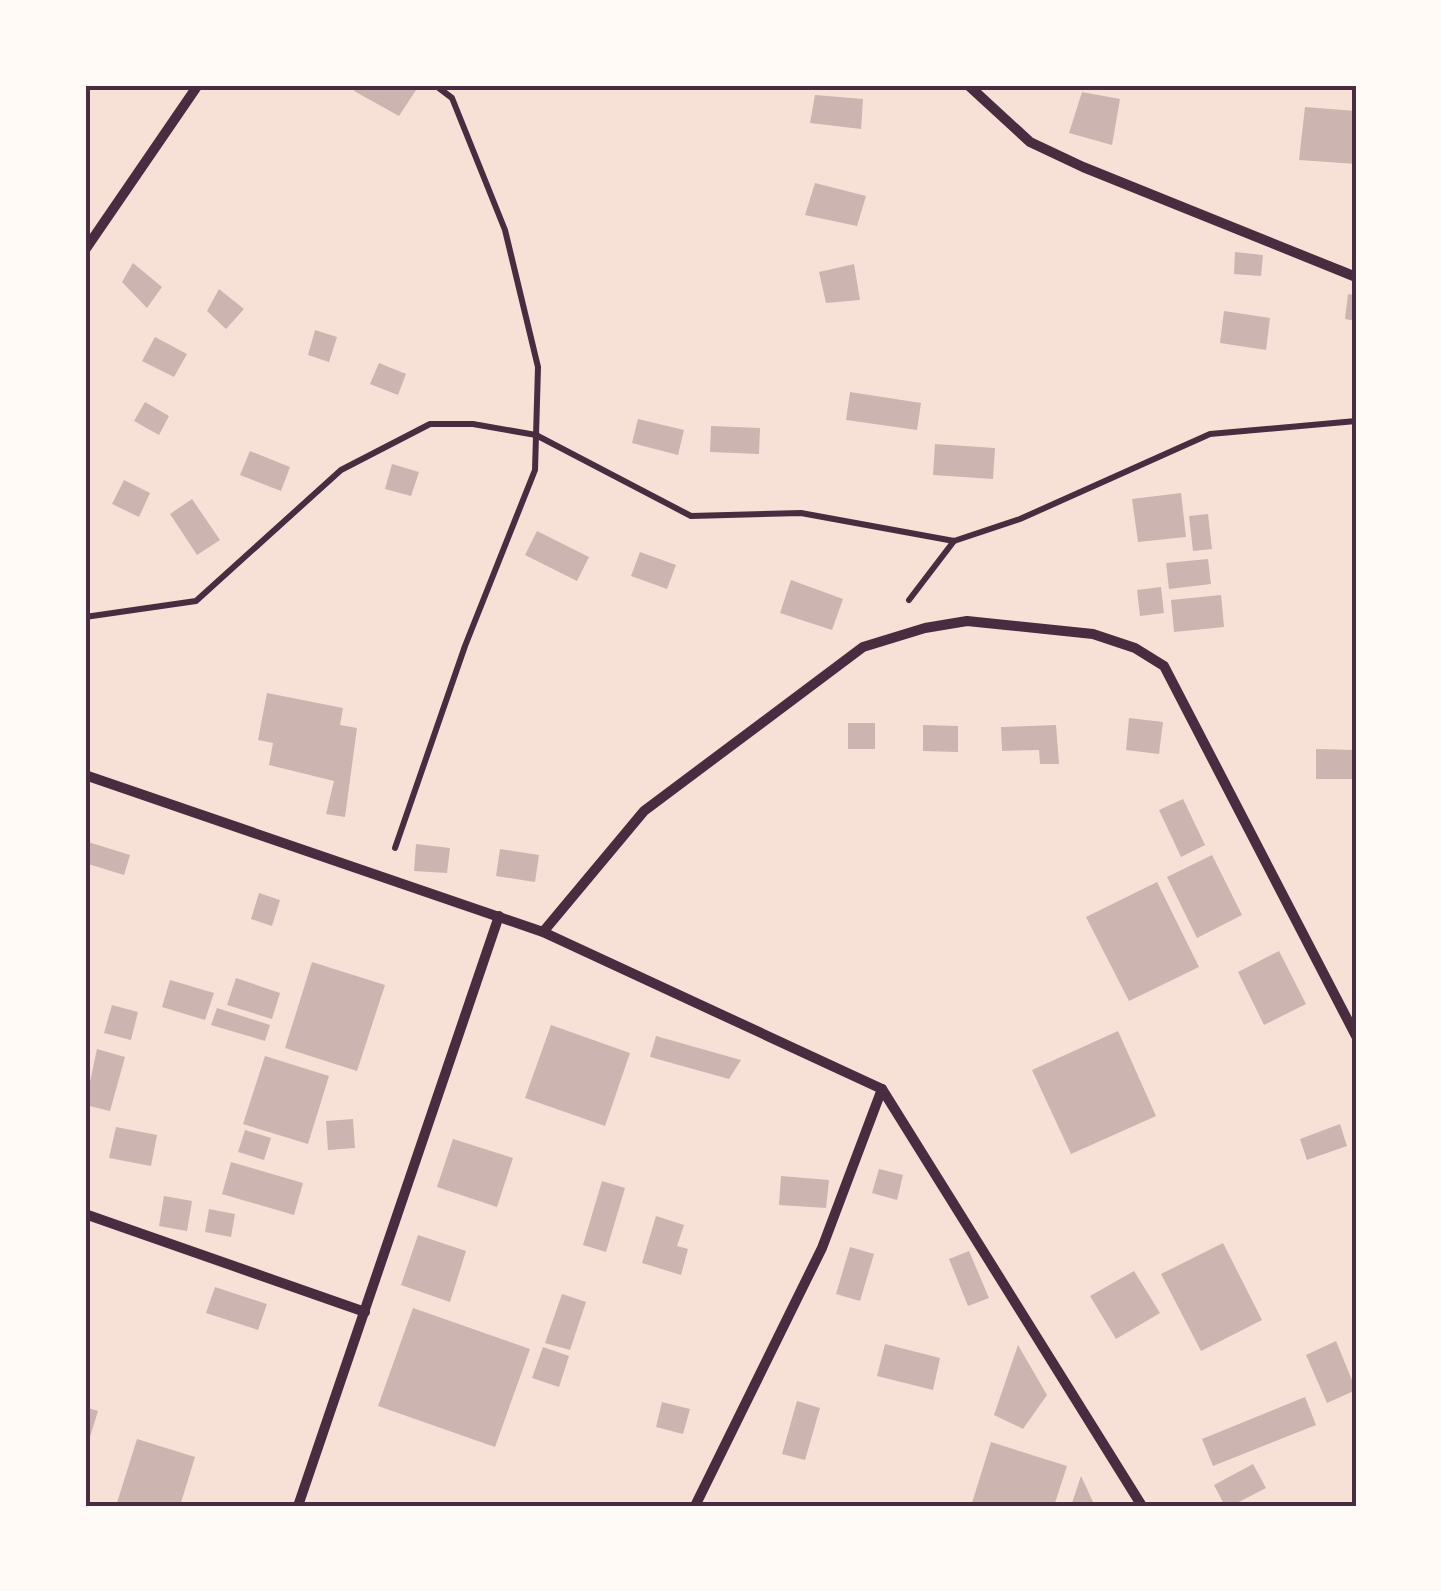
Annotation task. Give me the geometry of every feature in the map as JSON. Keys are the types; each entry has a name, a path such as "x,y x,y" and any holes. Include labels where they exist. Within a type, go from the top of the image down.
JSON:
{"street":[{"path":"85,247 198,85"},
{"path":"968,85 1030,142 1356,277"},
{"path":"543,932 644,811 863,646 925,628 967,621 1093,634 1135,648 1164,666 1356,1036"},
{"path":"85,776 543,932 882,1089 1142,1506"},
{"path":"298,1506 499,916"},
{"path":"695,1506 822,1248 882,1089"},
{"path":"85,1214 365,1312"}],"path":[{"path":"384,878 465,646 534,470 538,367 505,230 452,98 435,85"},
{"path":"85,618 196,601 341,470 430,424 473,424 536,435 691,516 801,513 954,542 1020,519 1210,434 1356,421"},
{"path":"863,646 909,599 954,542"}],"building":[{"path":"358,85 407,85 416,90 399,116 354,91"},
{"path":"1082,92 1120,99 1112,145 1069,133"},
{"path":"815,95 863,99 861,129 810,123"},
{"path":"1305,107 1356,111 1356,164 1299,160"},
{"path":"815,183 866,196 857,226 805,215"},
{"path":"1235,252 1263,255 1261,276 1234,274"},
{"path":"133,263 162,287 147,308 122,282"},
{"path":"854,264 860,300 826,303 819,272"},
{"path":"219,289 244,309 226,329 207,311"},
{"path":"1348,294 1356,295 1356,321 1345,319"},
{"path":"1224,311 1270,318 1266,350 1220,343"},
{"path":"315,330 337,337 329,362 308,355"},
{"path":"155,337 187,354 174,377 142,361"},
{"path":"379,363 406,374 398,395 370,384"},
{"path":"850,392 921,403 917,430 846,420"},
{"path":"145,402 169,416 159,435 134,421"},
{"path":"638,419 684,430 678,455 632,443"},
{"path":"711,426 760,428 759,454 710,452"},
{"path":"935,444 995,448 993,479 933,475"},
{"path":"250,451 290,467 281,491 240,475"},
{"path":"392,464 419,472 411,496 385,489"},
{"path":"124,480 150,493 139,517 112,504"},
{"path":"1181,493 1186,537 1138,542 1132,499"},
{"path":"192,499 220,540 197,555 170,514"},
{"path":"1208,514 1212,549 1193,551 1189,516"},
{"path":"537,531 589,557 577,581 525,555"},
{"path":"640,552 676,565 667,589 631,576"},
{"path":"1208,559 1211,584 1169,589 1166,563"},
{"path":"791,580 843,599 832,630 780,613"},
{"path":"1161,587 1164,613 1140,616 1137,590"},
{"path":"1221,595 1224,627 1174,632 1171,600"},
{"path":"267,693 343,708 340,725 357,728 345,817 326,814 334,781 269,765 273,743 258,740"},
{"path":"1129,718 1163,722 1159,754 1126,750"},
{"path":"848,723 875,723 875,749 848,749"},
{"path":"923,725 958,726 958,752 923,751"},
{"path":"1056,725 1059,764 1040,764 1039,750 1002,751 1001,727"},
{"path":"1316,749 1356,750 1356,779 1316,779"},
{"path":"1183,799 1205,845 1181,857 1159,810"},
{"path":"85,841 130,855 124,875 85,863"},
{"path":"416,844 450,848 447,873 414,871"},
{"path":"500,849 539,855 535,882 496,876"},
{"path":"1212,855 1242,915 1197,938 1167,877"},
{"path":"1157,882 1199,967 1129,1001 1086,917"},
{"path":"259,893 280,900 272,926 251,919"},
{"path":"1279,951 1306,1004 1264,1025 1238,972"},
{"path":"312,962 385,985 357,1071 285,1048"},
{"path":"236,978 280,993 272,1019 227,1005"},
{"path":"170,980 214,993 205,1020 162,1007"},
{"path":"112,1005 138,1012 131,1040 104,1033"},
{"path":"217,1008 270,1025 265,1041 211,1025"},
{"path":"551,1025 630,1053 605,1126 525,1098"},
{"path":"1118,1031 1156,1116 1071,1154 1032,1070"},
{"path":"656,1036 741,1060 729,1079 650,1057"},
{"path":"97,1049 125,1057 110,1111 85,1105"},
{"path":"265,1056 329,1076 308,1144 243,1124"},
{"path":"353,1119 355,1148 328,1150 326,1121"},
{"path":"1340,1124 1347,1146 1307,1160 1300,1139"},
{"path":"116,1127 157,1135 151,1166 109,1158"},
{"path":"245,1130 271,1138 264,1160 238,1152"},
{"path":"453,1139 513,1158 497,1207 437,1187"},
{"path":"231,1162 303,1183 294,1215 222,1194"},
{"path":"879,1169 903,1175 897,1200 872,1193"},
{"path":"781,1176 829,1180 826,1208 779,1205"},
{"path":"602,1181 625,1188 606,1252 583,1245"},
{"path":"164,1196 192,1201 187,1231 159,1226"},
{"path":"209,1209 235,1214 231,1237 205,1232"},
{"path":"656,1216 684,1225 677,1246 688,1249 681,1275 642,1263"},
{"path":"418,1235 466,1251 450,1302 401,1285"},
{"path":"1223,1243 1262,1320 1201,1351 1161,1274"},
{"path":"850,1247 874,1254 860,1301 836,1294"},
{"path":"969,1251 989,1298 968,1306 949,1259"},
{"path":"1134,1271 1160,1313 1116,1339 1090,1296"},
{"path":"215,1287 267,1304 258,1330 206,1313"},
{"path":"562,1294 586,1302 570,1350 545,1343"},
{"path":"413,1308 530,1349 495,1447 378,1406"},
{"path":"1336,1341 1356,1390 1327,1403 1306,1355"},
{"path":"885,1344 940,1358 933,1390 877,1376"},
{"path":"1018,1345 1047,1395 1023,1429 994,1415"},
{"path":"543,1347 569,1356 559,1387 532,1378"},
{"path":"1305,1397 1316,1425 1213,1466 1202,1439"},
{"path":"797,1401 820,1408 805,1460 782,1454"},
{"path":"662,1402 690,1409 683,1434 656,1427"},
{"path":"85,1407 98,1411 86,1450 85,1449"},
{"path":"137,1439 195,1457 180,1506 116,1506"},
{"path":"991,1442 1067,1466 1054,1506 971,1506"},
{"path":"1253,1464 1266,1488 1225,1506 1214,1485"},
{"path":"1081,1476 1095,1506 1071,1506"}]}
